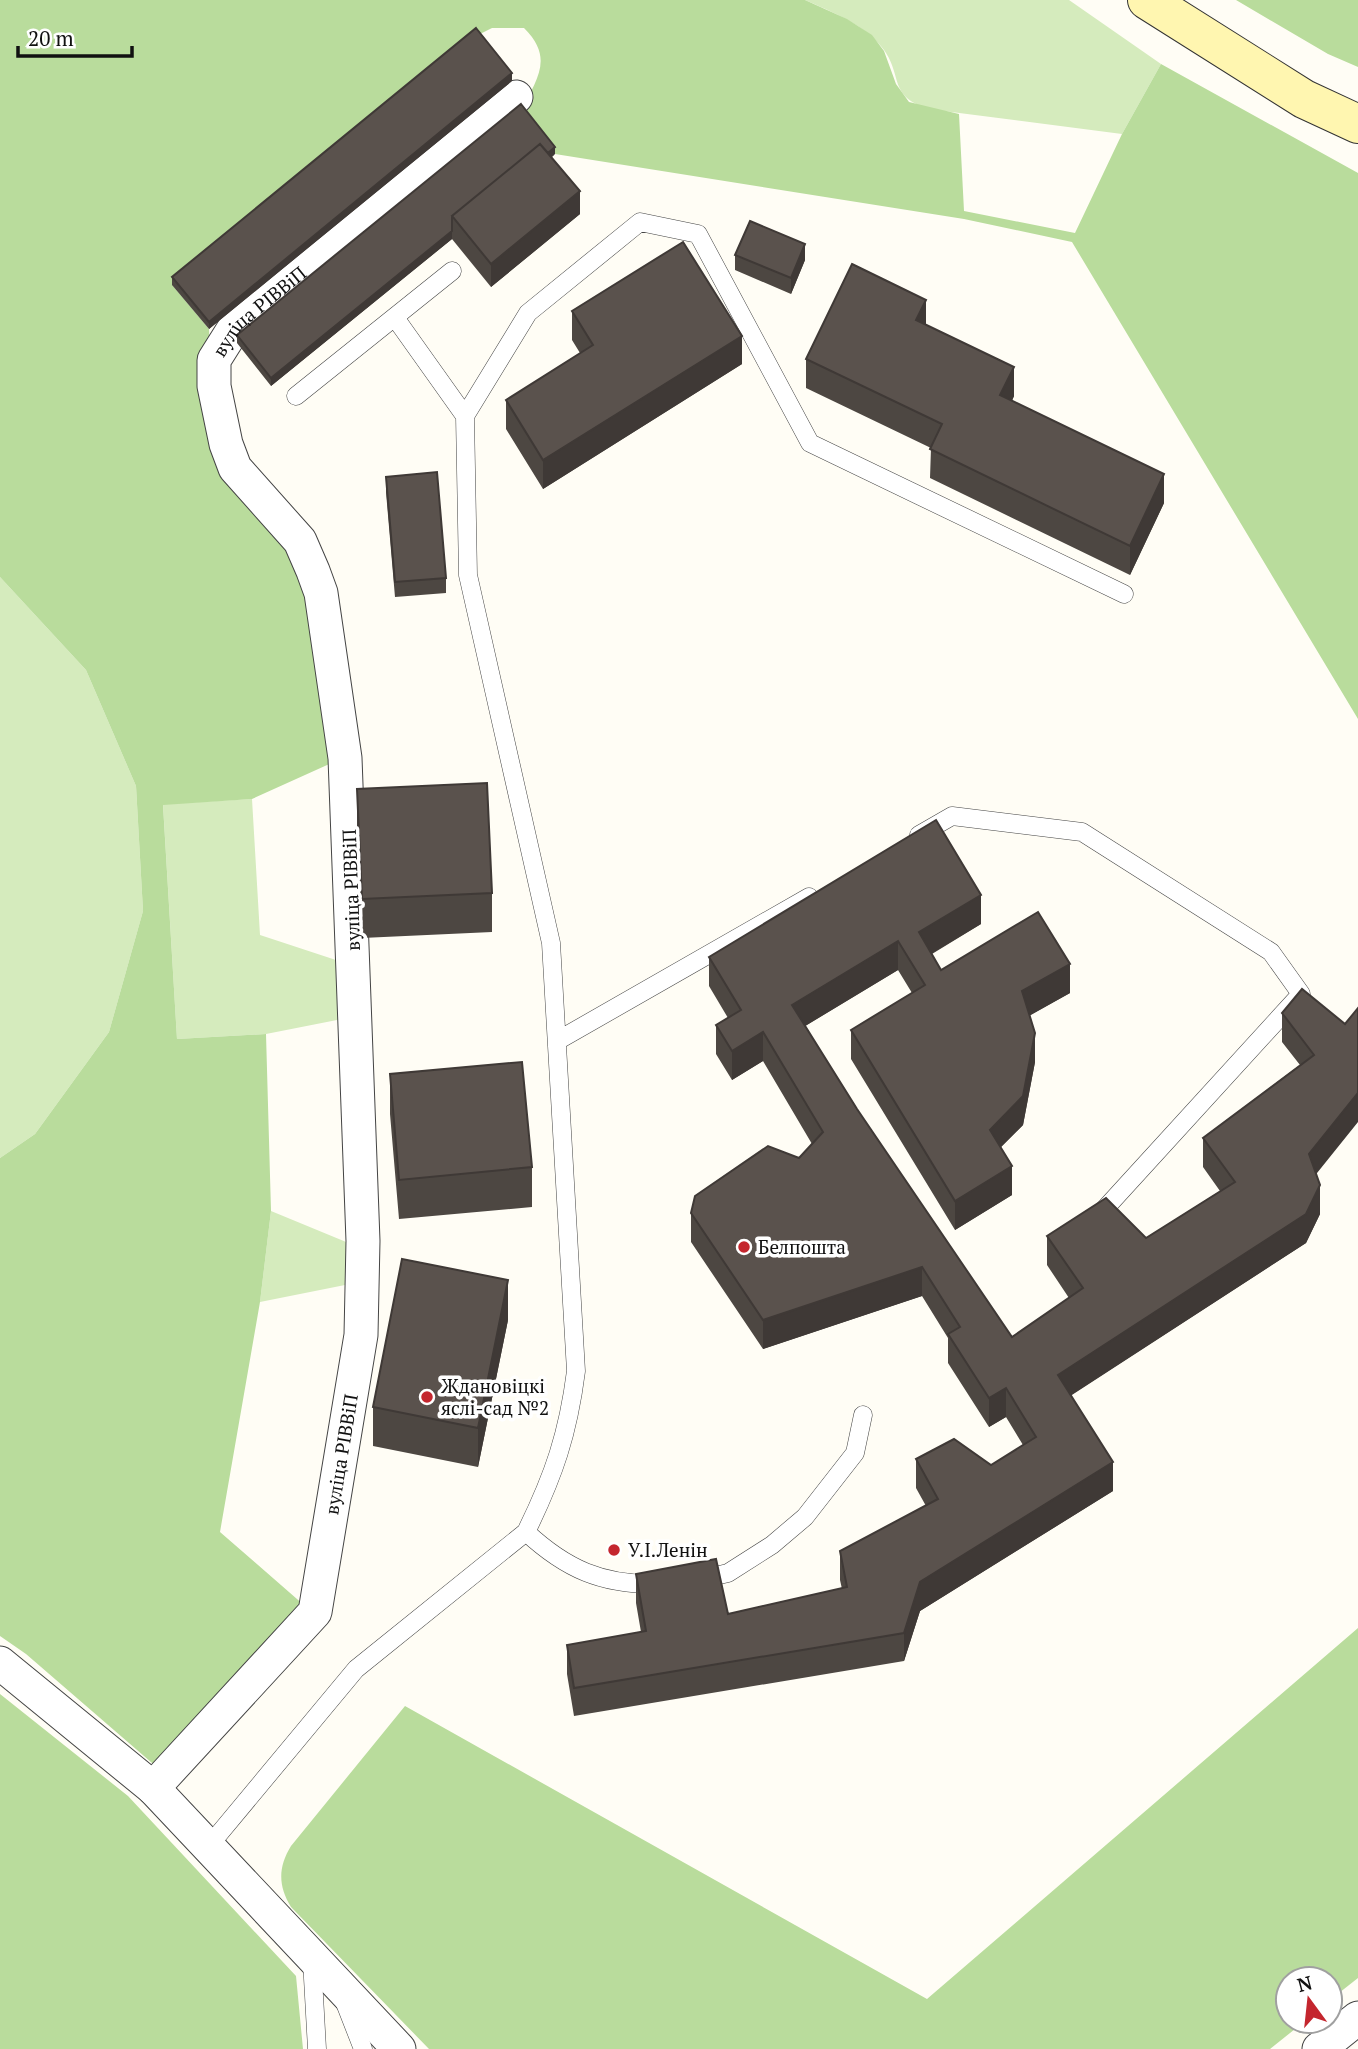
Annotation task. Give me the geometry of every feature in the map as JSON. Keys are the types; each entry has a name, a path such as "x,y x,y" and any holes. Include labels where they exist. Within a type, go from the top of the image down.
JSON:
{"main road":[{"path":"1147,0 1304,99 1358,124"}],"street":[{"name":"вуліца РІВВіП","path":"153,1788 315,1612 360,1335 363,1241 345,758 329,642 321,593 300,541 235,468 214,386 214,360 236,325 516,97"},
{"path":"0,1663 153,1788 399,2049"},
{"path":"1319,2049 1358,2018"}],"lane":[{"path":"208,1847 356,1669 526,1532 562,1450 570,1423 576,1371 551,943 468,575 465,416 528,313 640,222 698,234 810,443 1124,594"},
{"path":"296,396 396,319 452,271"},
{"path":"396,319 465,416"},
{"path":"904,843 952,816 1082,832 1271,952 1301,994 1101,1213"},
{"path":"557,1041 820,891"},
{"path":"526,1532 548,1553 576,1571 608,1580 676,1584 728,1573 772,1545 805,1517 855,1453 863,1415"},
{"path":"312,1957 317,2049"},
{"path":"340,1988 363,2049"}],"green space":[{"path":"0,0 805,0 847,19 872,35 884,51 896,84 909,102 959,114 964,211 1075,233 1122,134 1161,64 1358,173 1358,719 1072,242 964,219 555,154 521,112 537,79 541,60 539,50 524,28 492,28 476,36 173,286 209,329 212,411 297,549 336,761 252,799 163,805 177,1039 266,1034 271,1211 260,1302 220,1532 305,1606 159,1769 26,1654 0,1636 0,1158 35,1134 109,1032 143,911 136,786 86,670 0,577"},
{"path":"805,0 1069,0 1161,64 1122,134 928,109 907,98 884,50 868,33 848,20"},
{"path":"1236,0 1358,0 1358,67 1328,54"},
{"path":"0,577 86,670 136,786 143,911 109,1032 35,1134 0,1158"},
{"path":"252,799 260,935 342,962 342,1019 266,1034 177,1039 163,804"},
{"path":"271,1211 351,1244 350,1284 260,1302"},
{"path":"1358,1628 1358,1978 1344,1989 1344,1965 1274,1965 1274,2035 1288,2035 1270,2049 429,2049 291,1907 282,1884 282,1869 291,1846 405,1706 927,1999"},
{"path":"0,1694 128,1796 296,1976 303,2049 0,2049"}],"building":[{"path":"476,28 512,73 209,322 172,277"},
{"path":"521,104 555,147 548,153 540,144 452,216 452,231 271,378 237,335"},
{"path":"540,144 580,191 491,264 452,216"},
{"path":"750,221 805,244 791,278 735,255"},
{"path":"683,242 742,336 543,460 506,400 593,345 572,311"},
{"path":"852,264 926,300 916,320 1014,367 1000,395 1164,474 1130,546 930,449 942,424 806,359"},
{"path":"437,472 446,578 395,582 386,477"},
{"path":"487,783 492,893 362,899 357,789"},
{"path":"936,820 981,895 919,932 941,970 1038,912 1070,964 1022,991 1035,1033 1023,1096 990,1130 1012,1166 955,1201 851,1030 925,985 898,941 792,1005 857,1109 1012,1337 1083,1288 1047,1236 1106,1198 1146,1238 1235,1182 1203,1138 1314,1055 1282,1013 1302,989 1345,1024 1358,1008 1358,1093 1309,1154 1320,1185 1306,1214 1058,1375 1113,1462 920,1582 904,1633 574,1688 567,1645 646,1631 636,1574 716,1559 728,1614 847,1587 840,1551 938,1499 916,1459 954,1439 991,1465 1036,1437 1006,1388 989,1398 948,1334 960,1327 922,1267 763,1320 691,1213 695,1196 768,1146 799,1158 823,1132 763,1032 732,1051 716,1025 741,1010 709,957"},
{"path":"522,1062 532,1167 399,1180 390,1074"},
{"path":"402,1259 508,1280 478,1428 373,1407"}],"place":[{"name":"Белпошта","path":"744,1247"},
{"name":"Ждановіцкі яслі-сад №2","path":"427,1397"},
{"name":"У.І.Ленін","path":"614,1550"}]}
